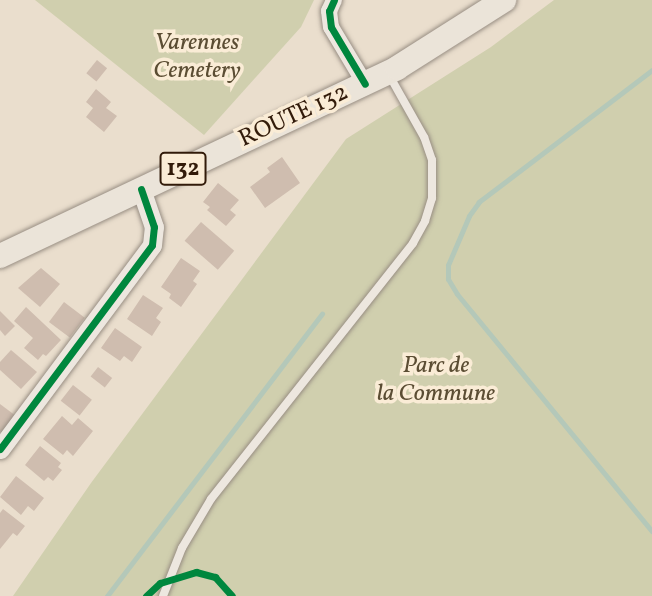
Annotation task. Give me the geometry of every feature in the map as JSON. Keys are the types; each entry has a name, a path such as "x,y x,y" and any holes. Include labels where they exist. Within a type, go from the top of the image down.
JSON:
{"main road":[{"name":"ROUTE 132","path":"0,256 365,84 504,0"}],"street":[{"path":"334,0 329,11 331,27 365,84"},
{"path":"0,449 152,245 154,227 141,189"}],"lane":[{"path":"165,595 182,548 211,499 413,243 425,221 432,198 435,169 430,149 388,72"}],"green space":[{"name":"Varennes Cemetery","path":"35,0 314,0 301,27 204,135"},
{"name":"Parc de la Commune","path":"554,0 652,0 652,596 13,596 91,483 346,139 491,47"}],"building":[{"path":"97,60 107,68 96,81 86,73"},
{"path":"96,89 111,102 106,108 117,116 104,132 86,117 93,108 86,102"},
{"path":"282,157 300,183 265,208 250,187 270,172 267,168"},
{"path":"218,183 239,200 230,210 236,215 226,226 207,210 210,207 203,202"},
{"path":"201,222 234,251 218,270 185,241"},
{"path":"181,258 200,271 193,281 197,284 181,307 169,298 171,294 161,287"},
{"path":"41,268 60,284 40,307 18,288"},
{"path":"143,295 163,308 156,318 161,322 152,336 127,319"},
{"path":"64,302 85,318 70,338 49,322"},
{"path":"26,307 61,340 46,356 43,354 38,360 24,348 33,338 14,321"},
{"path":"0,311 15,326 5,336 0,330"},
{"path":"115,328 142,347 132,362 124,356 120,361 101,348"},
{"path":"11,350 37,372 21,389 0,370 0,362"},
{"path":"98,367 112,378 105,388 91,376"},
{"path":"73,385 92,400 80,416 61,401"},
{"path":"0,404 16,416 2,433 0,431"},
{"path":"62,416 72,425 78,418 93,431 73,456 67,450 63,455 43,439"},
{"path":"40,446 61,463 58,467 62,470 53,481 48,477 44,481 25,465"},
{"path":"16,476 44,498 34,511 28,506 21,515 0,497"},
{"path":"3,509 25,526 17,536 13,533 0,549 0,513"}],"waterway":[{"path":"652,70 479,202 469,216 448,265 448,279 457,294 652,531"},
{"path":"107,596 322,314"}],"cycle path":[{"path":"334,0 329,11 331,27 365,84"},
{"path":"0,449 152,245 154,227 141,189"},
{"path":"146,596 160,583 196,572 215,577 232,596"}]}
